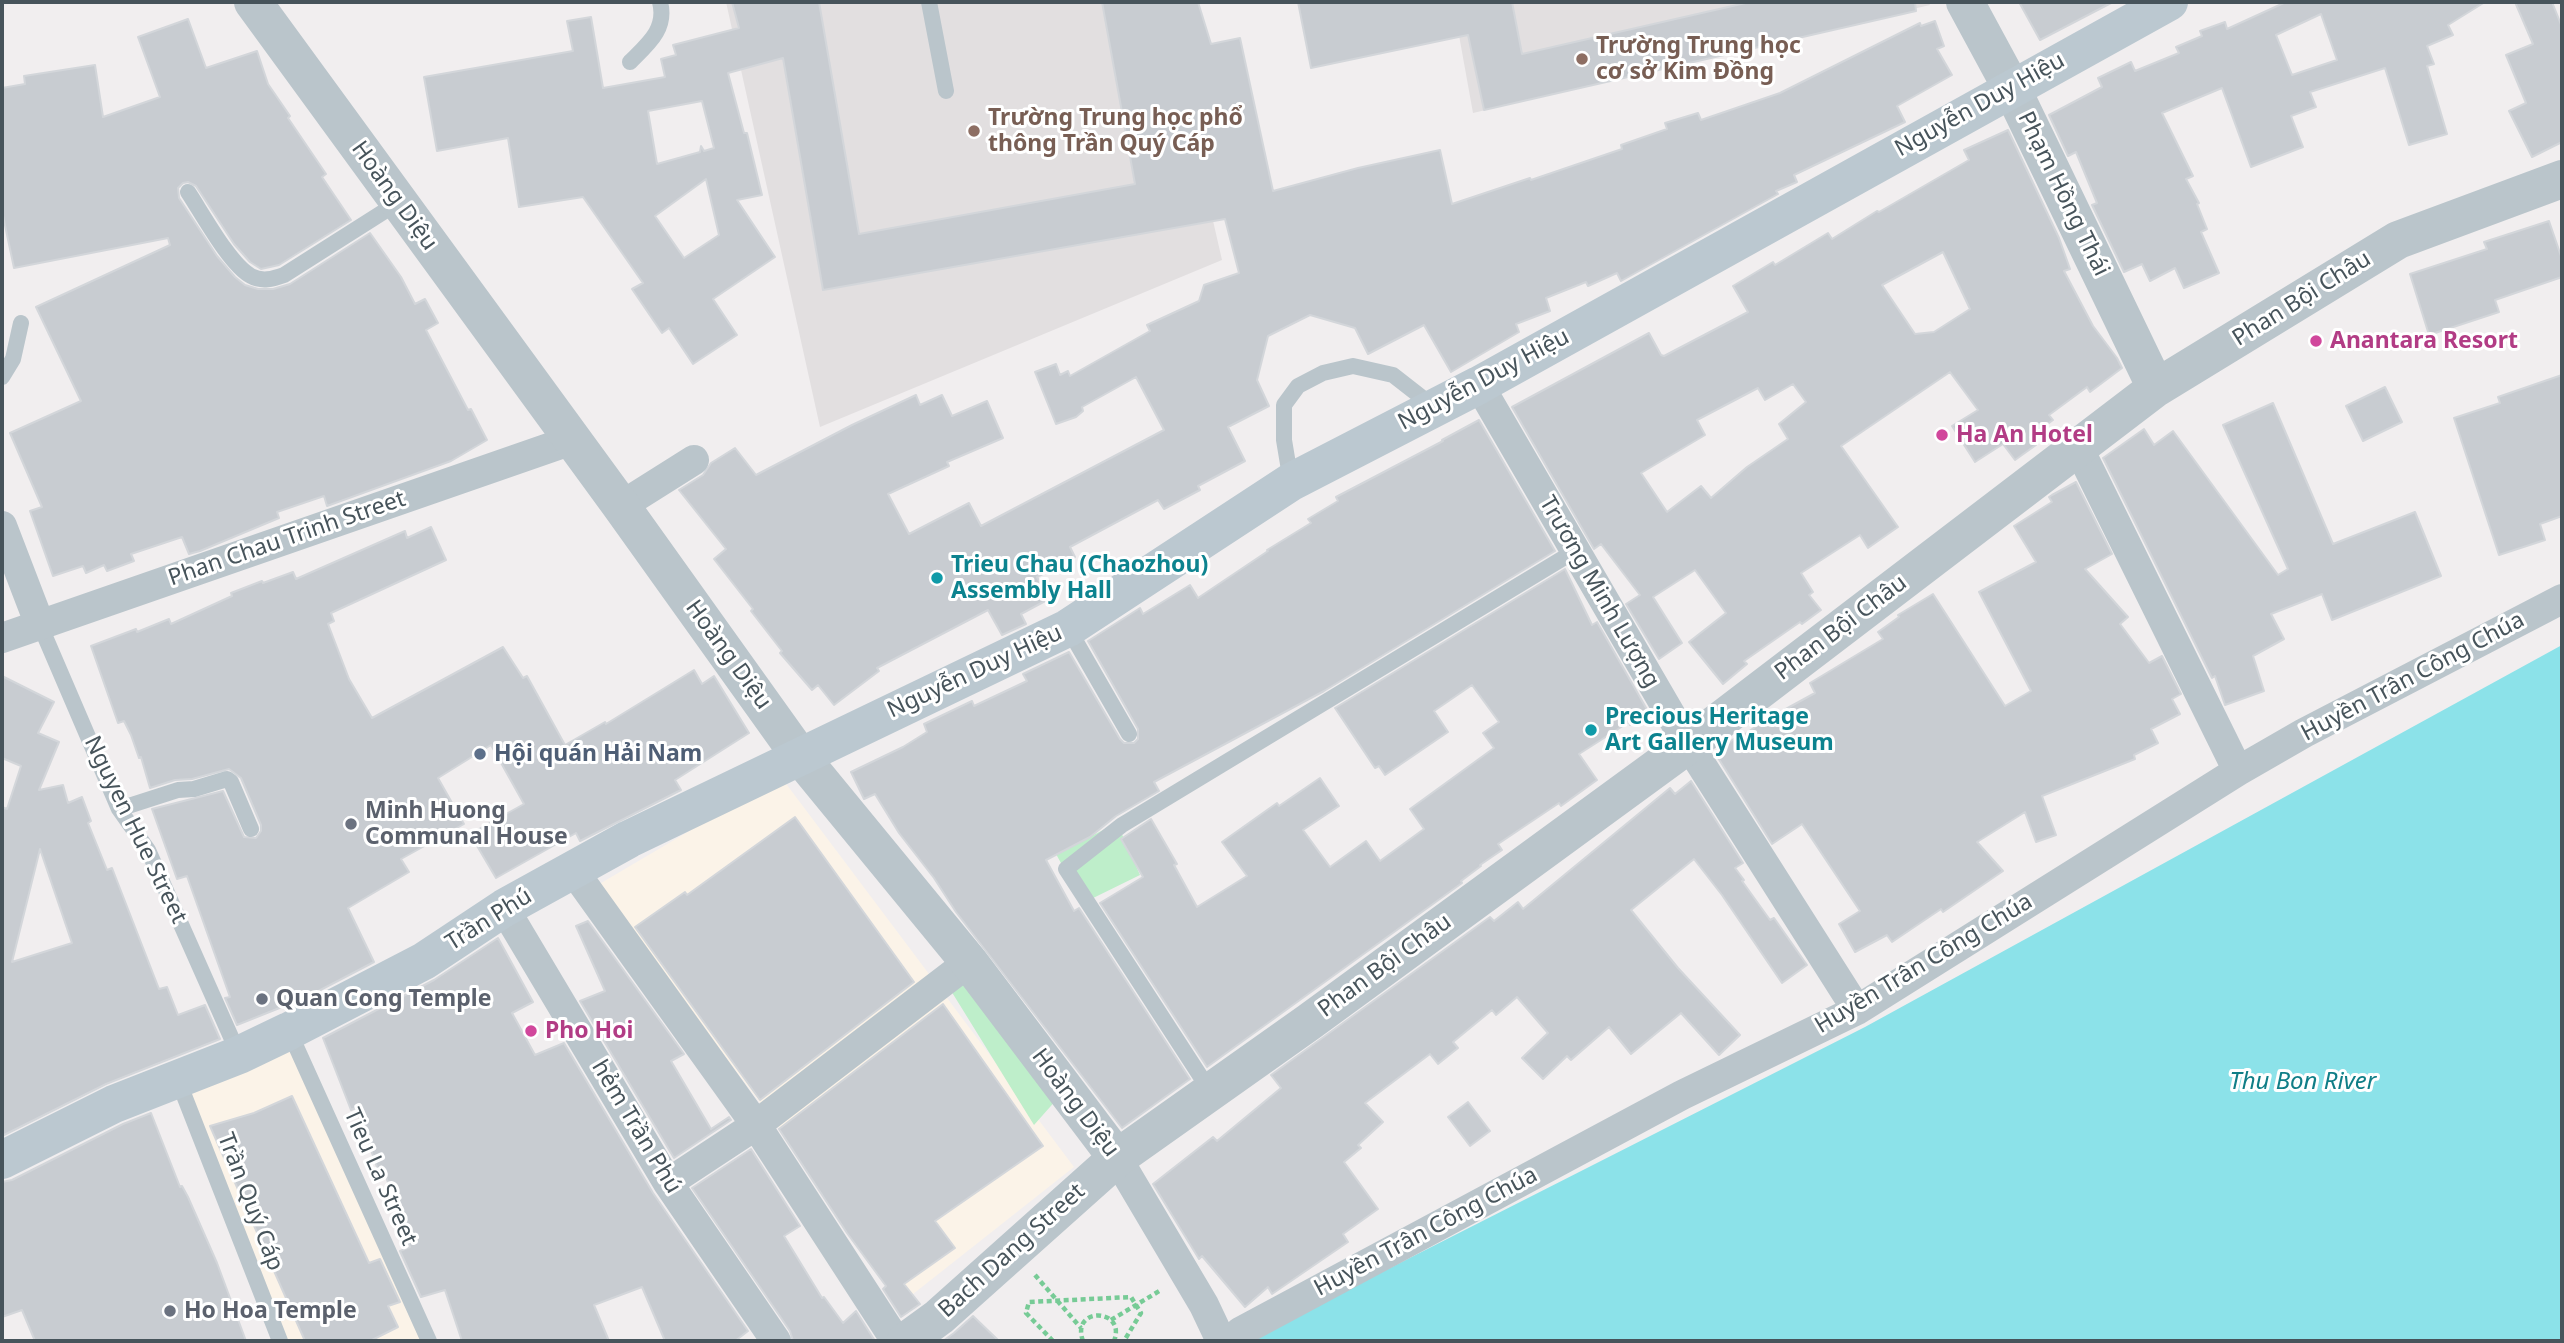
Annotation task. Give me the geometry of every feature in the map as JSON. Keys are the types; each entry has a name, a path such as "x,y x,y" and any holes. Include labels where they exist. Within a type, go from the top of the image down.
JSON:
{"main road":[{"name":"Nguyễn Duy Hiệu","path":"799,755 1068,628 1291,482 1479,385 2011,87 2169,2"},
{"name":"Trần Phú","path":"2,1160 114,1104 239,1055 289,1031 424,961 504,908 629,839 799,755"}],"street":[{"name":"Hoàng Diệu","path":"253,2 799,755 969,962 1117,1158 1204,1305 1231,1337"},
{"name":"Phạm Hồng Thái","path":"1965,2 2011,87 2157,388"},
{"name":"Phan Bội Châu","path":"1117,1158 1688,745 2157,388 2398,240 2562,179"},
{"name":"Trương Minh Lượng","path":"1479,385 1688,745 1857,1010"},
{"name":"Phan Chau Trinh Street","path":"2,638 572,440"},
{"path":"2078,447 2238,771"},
{"path":"621,506 694,460"},
{"name":"Nguyen Hue Street","path":"2,526 40,625"},
{"name":"Huyền Trân Công Chúa","path":"1231,1337 1682,1096 1857,1010 2238,771 2304,733 2562,599"},
{"path":"573,870 757,1125 896,1341"},
{"name":"hẻm Trần Phú","path":"504,908 668,1183 776,1341"},
{"path":"668,1183 757,1125 969,962"},
{"name":"Bach Dang Street","path":"906,1341 939,1317 1117,1158"}],"lane":[{"path":"630,62 657,34 663,13 660,2"},
{"path":"929,2 946,91"},
{"path":"188,192 235,262 251,276 266,280 284,275 399,202"},
{"path":"2,377 13,359 21,323"},
{"path":"1291,482 1284,440 1284,405 1298,386 1323,373 1353,366 1393,375 1434,408"},
{"path":"1210,1092 1066,869 1122,825 1575,551"},
{"name":"Nguyen Hue Street","path":"40,625 119,809 148,850 239,1055"},
{"path":"1068,628 1129,734"},
{"path":"119,809 178,790 194,789 227,779 231,782 251,829"},
{"name":"Tieu La Street","path":"289,1031 429,1341"},
{"name":"Trần Quý Cáp","path":"178,1080 280,1341"}],"path":[{"path":"1014,1251 1081,1328 1083,1341"},
{"path":"1053,1341 1026,1313 1029,1302 1131,1297 1141,1313 1124,1341"},
{"path":"1111,1320 1136,1305"},
{"path":"1081,1328 1093,1315 1105,1316 1111,1320 1116,1331 1114,1341"}],"shaded area":[{"name":"Trường Trung học phổ thông Trần Quý Cáp","path":"726,2 1163,2 1222,260 820,427"},
{"name":"Trường Trung học cơ sở Kim Đồng","path":"1453,2 1928,2 1930,5 1473,113"},
{"path":"781,777 1074,1167 908,1298 596,886"},
{"path":"292,1047 429,1341 288,1341 186,1088"}],"green space":[{"path":"1117,823 1140,875 1083,903 1056,854"},
{"path":"954,964 1058,1098 1034,1125 940,973"}],"water":[{"name":"Thu Bon River","path":"2562,645 2562,1341 1246,1341 1865,1027"}],"building":[{"path":"732,2 819,2 859,234 1135,184 1102,2 1198,2 1211,44 1240,38 1273,191 1440,150 1452,204 1622,149 1621,145 1667,129 1665,123 1698,113 1701,120 1780,93 1920,23 1921,26 1935,21 1944,46 1937,49 1952,75 1897,106 1905,122 1794,175 1797,182 1776,191 1778,194 1621,281 1617,273 1588,286 1586,282 1546,298 1550,311 1516,324 1519,332 1451,372 1424,325 1368,354 1355,328 1310,315 1268,336 1257,380 1269,406 1228,427 1245,461 1198,486 1200,490 1164,509 1158,500 1070,547 1075,557 1037,577 1049,599 1021,614 1026,624 1002,635 988,610 877,668 879,671 834,705 818,685 812,690 780,653 782,651 751,611 753,609 714,559 726,549 679,490 703,475 711,463 735,448 756,475 916,395 920,405 942,395 952,416 987,401 1003,438 947,462 949,466 888,494 909,534 969,503 981,526 1164,430 1136,377 1082,407 1083,411 1076,417 1056,424 1035,372 1056,364 1060,375 1068,371 1070,376 1150,331 1147,325 1199,301 1204,285 1239,273 1225,219 823,290 783,58 728,73 744,133 747,133 762,195 737,200 775,257 713,299 737,335 693,364 669,328 662,333 632,289 643,283 583,197 519,207 508,138 437,151 424,77 573,51 567,21 591,17 603,88 665,77 661,59 676,55 673,45 739,28","holes":["702,101 714,148 704,151 701,146 700,152 657,164 648,111","706,179 719,235 684,258 655,216"]},
{"name":"Trường Trung học cơ sở Kim Đồng","path":"1298,2 1512,2 1522,54 1750,2 1915,2 1916,11 1484,110 1468,35 1311,68"},
{"path":"2019,2 2113,2 2040,40"},
{"path":"2286,2 2485,2 2448,25 2453,35 2427,46 2434,64 2427,66 2447,134 2409,145 2385,68 2310,92 2316,107 2291,116 2303,147 2251,167 2222,88 2162,113 2193,176 2186,179 2199,203 2197,204 2207,229 2201,232 2219,273 2184,288 2175,268 2150,281 2142,264 2124,272 2092,205 2097,203 2076,152 2068,156 2049,115 2102,87 2098,78 2131,62 2135,71 2179,53 2176,47 2202,36 2200,31 2225,22 2227,29","holes":["2321,14 2337,60 2292,75 2276,35"]},
{"path":"2515,2 2552,2 2562,27 2562,142 2532,157 2509,111 2526,103 2506,55 2533,44"},
{"path":"188,19 206,68 257,51 268,84 326,174 322,177 351,220 279,265 261,269 250,262 234,244 196,186 183,183 178,188 179,198 217,256 245,285 258,289 273,289 290,284 370,233 401,277 415,304 425,299 438,323 426,330 487,440 451,461 327,506 324,496 277,512 279,518 200,551 189,554 182,537 131,554 134,561 107,571 104,565 86,573 83,566 53,576 30,511 42,507 10,433 81,401 36,307 170,245 168,238 14,268 2,211 2,88 25,84 24,76 95,65 103,117 160,97 138,37"},
{"path":"2008,130 2059,238 2070,269 2064,271 2093,326 2122,368 2090,392 2087,387 2049,415 2053,420 2030,437 2036,445 2015,460 2003,444 1975,462 1952,426 1978,410 1950,372 1841,446 1898,527 1868,548 1860,535 1801,573 1813,592 1809,595 1821,610 1744,661 1747,664 1723,684 1689,642 1726,613 1695,570 1653,597 1682,643 1659,659 1626,604 1640,595 1601,544 1594,549 1512,407 1649,333 1664,356 1748,312 1733,286 1773,262 1775,265 1828,233 1832,239 1969,160 1964,150","holes":["1943,252 1970,309 1934,332 1915,334 1882,285","1793,384 1806,402 1779,424 1788,439 1747,467 1711,498 1701,486 1667,512 1641,473 1705,435 1697,420 1758,388 1765,400"]},
{"path":"2549,221 2562,259 2562,277 2495,300 2499,312 2429,335 2410,274 2487,249 2484,242"},
{"path":"2562,375 2562,516 2540,524 2545,540 2499,555 2454,418 2500,403 2498,397"},
{"path":"2385,387 2402,422 2363,441 2346,406"},
{"path":"2273,403 2333,544 2415,512 2441,576 2332,620 2322,594 2271,614 2284,639 2253,656 2264,691 2225,705 2215,676 2212,678 2103,458 2144,429 2154,445 2173,431 2278,575 2288,569 2223,425"},
{"path":"1479,420 1555,551 1324,691 1154,782 1159,791 1116,816 1090,837 1046,860 1074,911 1079,908 1190,1079 1122,1128 956,912 899,833 875,794 864,799 851,772 927,732 924,724 972,701 974,706 1027,681 1023,674 1069,652 1120,739 1124,743 1134,743 1138,739 1138,729 1088,641 1140,608 1143,614 1190,585 1198,598 1311,523 1308,519 1338,501 1336,497"},
{"path":"2076,482 2112,554 2085,569 2128,617 2120,624 2149,663 2162,656 2181,694 2172,699 2180,714 2151,729 2158,743 2134,755 2135,759 2042,796 2056,835 2036,842 2025,812 1977,842 2003,871 1943,912 1941,909 1892,942 1887,935 1855,952 1839,924 1860,911 1802,824 1772,844 1715,753 1739,735 1741,737 1762,722 1815,693 1810,683 1883,639 1878,632 1899,617 1898,615 1933,594 2005,706 2031,691 1979,592 2036,562 2014,526 2052,502 2049,497"},
{"path":"431,527 446,560 331,613 334,621 328,624 349,679 372,718 503,647 523,678 527,676 565,745 605,722 606,724 694,670 702,684 714,676 749,733 675,780 681,790 580,841 576,833 496,878 470,834 524,804 491,745 438,778 464,824 401,859 409,872 348,908 374,962 307,997 237,1025 225,998 230,997 187,876 177,879 152,809 223,791 244,837 256,838 261,831 261,825 241,778 229,769 150,788 131,735 124,721 118,723 91,646 169,619 171,624 232,596 231,593 262,581 263,583 293,572 296,579 405,531 407,538"},
{"path":"1565,569 1592,625 1597,622 1649,713 1630,725 1629,722 1579,754 1597,780 1561,806 1559,803 1498,844 1502,850 1480,865 1461,881 1462,883 1207,1067 1100,903 1143,877 1121,839 1151,819 1177,864 1174,865 1197,907 1247,876 1222,842 1277,803 1279,806 1320,778 1339,806 1303,830 1330,867 1366,841 1380,861 1424,829 1410,809 1494,748 1483,733 1499,722 1472,685 1434,711 1448,732 1385,775 1379,766 1375,768 1335,708"},
{"path":"2,676 54,702 38,733 59,742 39,790 63,785 68,803 82,797 91,821 88,823 107,870 112,868 159,989 167,987 178,1015 205,1005 220,1039 106,1084 2,1136 2,807 7,809 21,766 2,758","holes":["40,849 72,943 12,962"]},
{"path":"1691,781 1743,863 1735,868 1744,880 1742,881 1770,920 1774,918 1807,965 1782,983 1694,859 1631,910 1678,968 1740,1035 1719,1055 1681,1013 1631,1054 1609,1027 1571,1060 1567,1056 1543,1079 1522,1058 1548,1033 1517,997 1496,1015 1492,1010 1453,1042 1458,1048 1438,1064 1430,1054 1365,1103 1383,1122 1358,1145 1361,1148 1344,1162 1378,1209 1343,1234 1348,1242 1272,1294 1268,1287 1245,1307 1202,1256 1199,1259 1153,1184 1213,1137 1217,1141 1281,1088 1271,1075 1490,917 1494,921 1518,902 1523,909 1670,788 1675,794"},
{"path":"795,817 914,982 760,1100 635,927 685,892 687,895"},
{"path":"588,921 684,1054 671,1061 711,1129 729,1117 731,1120 674,1158 580,1001 605,991 576,926"},
{"path":"498,938 533,1002 512,1013 535,1055 564,1043 653,1193 748,1331 735,1341 665,1341 642,1287 594,1305 609,1341 462,1341 445,1290 421,1297 400,1251 410,1247 383,1168 378,1170 356,1108 351,1110 323,1038 434,980"},
{"path":"943,1004 1043,1146 935,1221 955,1248 904,1284 920,1304 901,1317 883,1289 886,1286 847,1233 779,1129"},
{"path":"292,1096 369,1263 380,1259 400,1302 388,1306 398,1327 370,1341 305,1341 210,1126 254,1113"},
{"path":"1468,1102 1490,1131 1470,1146 1448,1117"},
{"path":"151,1113 180,1187 182,1186 188,1197 217,1263 246,1341 35,1341 22,1310 2,1317 2,1182 12,1180 123,1124"},
{"path":"751,1149 800,1226 784,1236 822,1298 824,1297 843,1323 856,1311 875,1341 793,1341 790,1331 692,1188"},
{"path":"973,1316 999,1341 943,1341 954,1333"}],"place":[{"name":"Trường Trung học cơ sở Kim Đồng","path":"1582,59"},
{"name":"Trường Trung học phổ thông Trần Quý Cáp","path":"974,131"},
{"name":"Anantara Resort","path":"2316,341"},
{"name":"Ha An Hotel","path":"1942,435"},
{"name":"Trieu Chau (Chaozhou) Assembly Hall","path":"937,578"},
{"name":"Precious Heritage Art Gallery Museum","path":"1591,730"},
{"name":"Hội quán Hải Nam","path":"480,754"},
{"name":"Minh Huong Communal House","path":"351,824"},
{"name":"Quan Cong Temple","path":"262,999"},
{"name":"Pho Hoi","path":"531,1031"},
{"name":"Ho Hoa Temple","path":"170,1311"}]}
